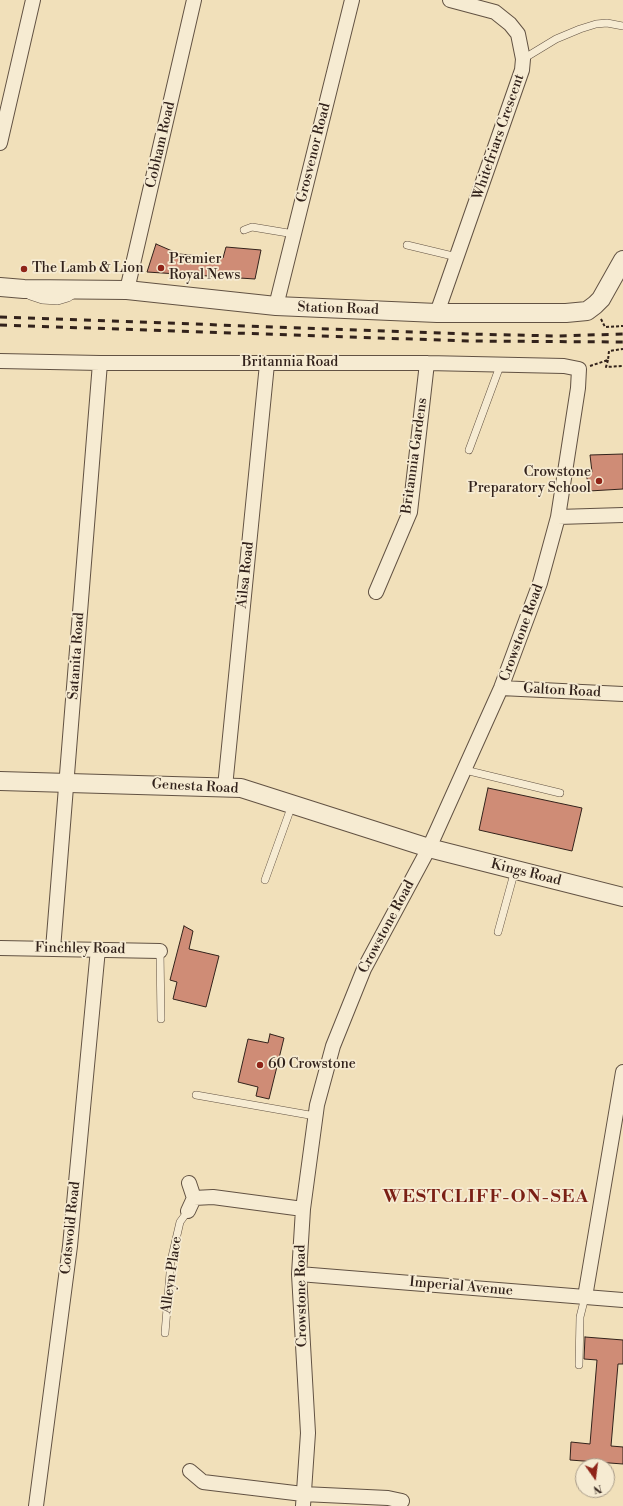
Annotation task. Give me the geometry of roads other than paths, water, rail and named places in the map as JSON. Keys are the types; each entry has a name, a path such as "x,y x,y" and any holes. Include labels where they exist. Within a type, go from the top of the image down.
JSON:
{"street":[{"path":"0,143 33,0"},
{"name":"Cobham Road","path":"127,290 194,0"},
{"name":"Grosvenor Road","path":"276,306 352,0"},
{"name":"Whitefriars Crescent","path":"437,313 522,70 523,59 518,34 510,24 495,12 450,0"},
{"name":"Station Road","path":"0,287 24,289 127,290 276,306 437,313 566,313 587,310 602,299 623,260"},
{"name":"Britannia Road","path":"0,361 267,364 427,363 500,366 564,366 579,369"},
{"name":"Satanita Road","path":"53,949 68,783 100,363"},
{"name":"Britannia Gardens","path":"376,592 410,512 427,363"},
{"name":"Ailsa Road","path":"225,787 267,364"},
{"name":"Crowstone Road","path":"303,1500 308,1433 299,1274 303,1209 315,1116 333,1046 364,969 429,848 502,688 540,583 558,517 578,388 579,369"},
{"path":"558,517 623,515"},
{"name":"Galton Road","path":"502,688 623,694"},
{"name":"Genesta Road","path":"0,782 241,788 429,848"},
{"name":"Kings Road","path":"429,848 623,897"},
{"name":"Finchley Road","path":"0,948 160,950"},
{"name":"Cotswold Road","path":"36,1506 70,1246 98,949"},
{"path":"585,1297 623,1072"},
{"path":"189,1183 194,1198 213,1197 303,1209"},
{"name":"Alleyn Place","path":"188,1211 194,1198"},
{"name":"Imperial Avenue","path":"299,1274 623,1300"},
{"path":"190,1471 203,1482 303,1500 388,1498 406,1504"}],"lane":[{"path":"523,59 556,39 580,29 596,24 607,23 623,26"},
{"path":"244,230 252,227 294,234"},
{"path":"407,245 457,257"},
{"path":"469,450 500,366"},
{"path":"464,770 560,793"},
{"path":"265,880 292,805"},
{"path":"498,932 515,870"},
{"path":"160,950 161,1019"},
{"path":"196,1095 315,1116"},
{"name":"Alleyn Place","path":"165,1333 171,1261 180,1222 188,1211"},
{"path":"579,1365 580,1317 585,1297"}],"railway":[{"path":"0,317 468,334 558,336 623,334"},
{"path":"0,325 468,341 623,342"}],"place":[{"name":"Premier Royal News","path":"161,268"},
{"name":"The Lamb & Lion","path":"24,269"},
{"name":"Crowstone Preparatory School","path":"599,481"},
{"name":"60 Crowstone","path":"260,1065"}],"district":[{"name":"WESTCLIFF-ON-SEA","path":"486,1198"}]}
